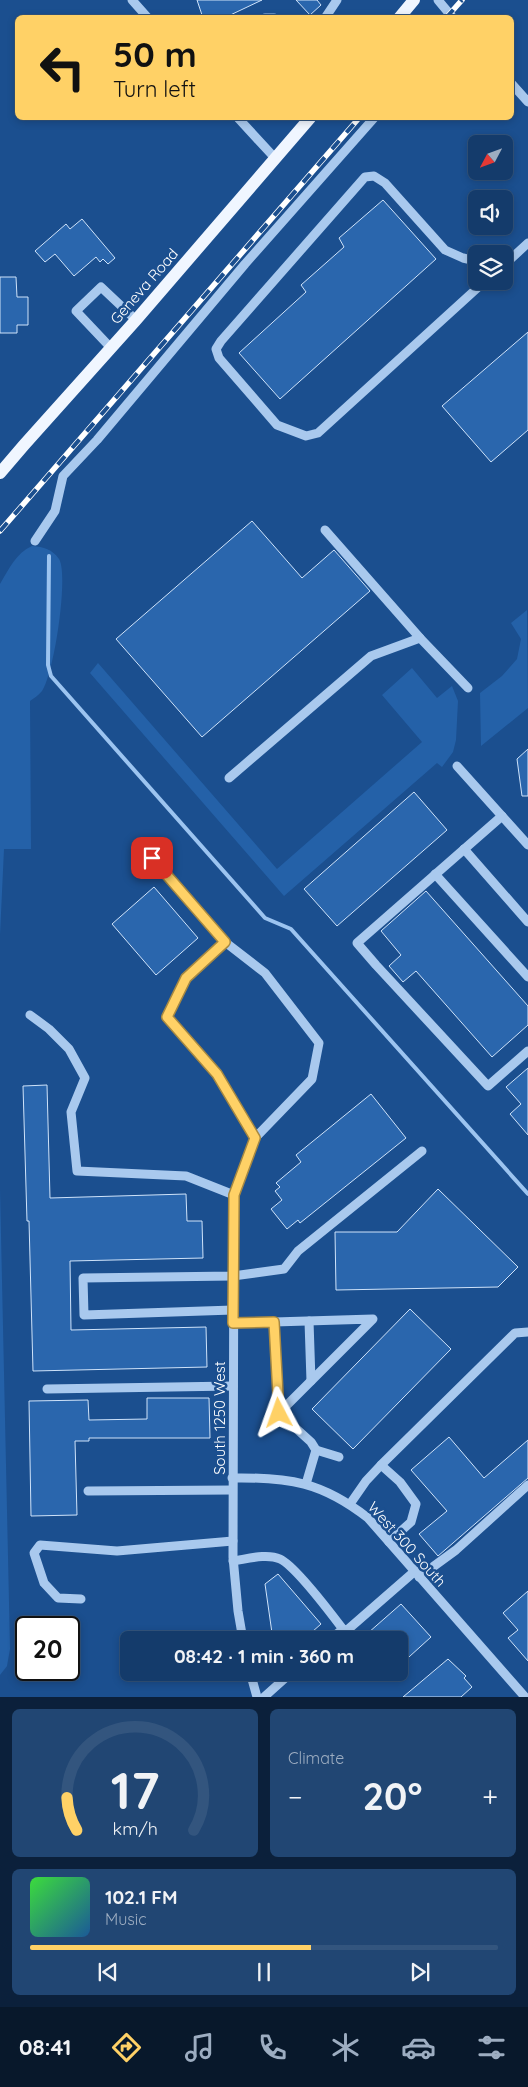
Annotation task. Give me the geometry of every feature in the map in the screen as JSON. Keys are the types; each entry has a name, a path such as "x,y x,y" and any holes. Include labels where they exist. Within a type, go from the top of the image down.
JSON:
{"main road":[{"path":"402,15 414,0"},
{"name":"Geneva Road","path":"0,474 308,120"}],"street":[{"path":"132,0 145,15"},
{"path":"327,15 337,0"},
{"path":"438,0 451,15"},
{"path":"514,86 528,102"},
{"path":"240,120 274,157"},
{"path":"35,541 54,511 63,476 97,440 245,264 372,120"},
{"path":"468,259 445,250 385,183 374,176 365,177 227,333 216,349 219,358 277,425 306,436 318,433 475,290"},
{"path":"513,257 528,243"},
{"path":"111,348 76,310 101,288 136,320"},
{"path":"326,530 420,638 468,688"},
{"path":"229,778 371,656 420,638"},
{"path":"457,766 528,845"},
{"path":"502,816 357,942 376,966 488,1086 528,1051"},
{"path":"464,849 528,922"},
{"path":"30,1015 49,1029 69,1049 85,1078 72,1112 78,1170 186,1176 234,1195 255,1138 312,1080 319,1043 265,973 225,942 152,858"},
{"path":"435,874 528,977"},
{"path":"225,942 186,978 167,1017 217,1074 255,1138"},
{"path":"233,1310 84,1315 83,1278 234,1276 284,1269 298,1251 422,1151"},
{"name":"South 1250 West","path":"234,1195 233,1561 242,1631"},
{"path":"233,1323 373,1319 279,1413"},
{"path":"309,1321 311,1381"},
{"path":"274,1322 279,1413 311,1442 316,1450 339,1457"},
{"path":"350,1504 366,1481 381,1465 515,1333 528,1332"},
{"path":"47,1389 233,1386"},
{"path":"306,1484 316,1450"},
{"path":"381,1465 400,1482 416,1504 411,1522 389,1542"},
{"name":"West 300 South","path":"232,1478 268,1477 306,1484 333,1494 350,1504 368,1518 525,1697"},
{"path":"233,1561 268,1556 280,1559 296,1572 345,1632 417,1574 456,1550 528,1485"},
{"path":"88,1491 232,1490"},
{"path":"80,1599 58,1598 44,1584 34,1553 40,1544 117,1551 233,1541"},
{"path":"253,1681 257,1697"},
{"path":"264,1697 282,1681"}],"shaded area":[{"path":"32,546 47,549 59,559 62,569 61,603 59,625 47,681 42,691 30,701 31,849 4,849 0,935 0,584 17,557"},
{"path":"527,610 528,708 481,746 480,693 502,676 517,659 521,639 511,623"},
{"path":"98,663 277,869 422,742 382,695 412,668 437,698 452,686 458,701 456,740 453,752 442,767 437,763 284,896 90,673"},
{"path":"0,1189 10,1649 7,1666 0,1675"}],"building":[{"path":"197,0 262,0 230,15 202,15"},
{"path":"296,0 317,0 321,5 310,15"},
{"path":"383,200 436,259 280,399 239,353 306,292 301,285 344,247 339,238"},
{"path":"82,219 115,258 108,264 103,259 100,262 96,257 74,276 55,254 45,262 35,251 66,224 70,229"},
{"path":"0,277 16,277 17,297 28,297 28,325 17,325 17,333 0,333"},
{"path":"528,332 528,430 491,462 442,406"},
{"path":"252,521 302,578 334,550 370,591 202,737 116,639"},
{"path":"528,749 528,796 522,796 517,759"},
{"path":"414,792 447,830 337,926 304,889"},
{"path":"154,887 198,938 156,975 112,924"},
{"path":"426,891 528,1006 528,1025 492,1057 416,971 403,982 389,966 401,955 381,931"},
{"path":"528,1068 528,1135 510,1114 521,1104 506,1087"},
{"path":"47,1085 50,1198 186,1194 187,1221 202,1221 203,1258 70,1261 71,1330 206,1327 207,1367 33,1371 23,1086"},
{"path":"371,1094 406,1138 300,1223 298,1220 287,1229 271,1209 282,1200 275,1191 280,1187 276,1183 301,1162 296,1155"},
{"path":"438,1189 518,1267 498,1287 336,1290 335,1232 397,1232"},
{"path":"410,1309 451,1349 353,1449 312,1409"},
{"path":"147,1398 209,1398 210,1438 89,1438 89,1441 75,1441 77,1515 31,1516 29,1401 88,1400 89,1420 147,1419"},
{"path":"449,1437 484,1478 528,1440 528,1478 438,1556 419,1534 447,1511 411,1470"},
{"path":"278,1574 321,1624 313,1631 272,1631 265,1584"},
{"path":"528,1591 528,1661 508,1638 518,1630 503,1613"},
{"path":"401,1604 431,1637 408,1658 408,1631 370,1631"},
{"path":"448,1659 466,1676 464,1678 472,1687 461,1697 403,1697"}],"waterway":[{"path":"49,556 48,665 51,676 265,918 291,929 528,1194"}],"railway":[{"path":"449,15 462,0"},
{"path":"0,531 357,120"}],"route":[{"path":"152,858 225,942 186,978 167,1017 217,1074 255,1138 234,1195 233,1323 274,1322 279,1413"}]}
